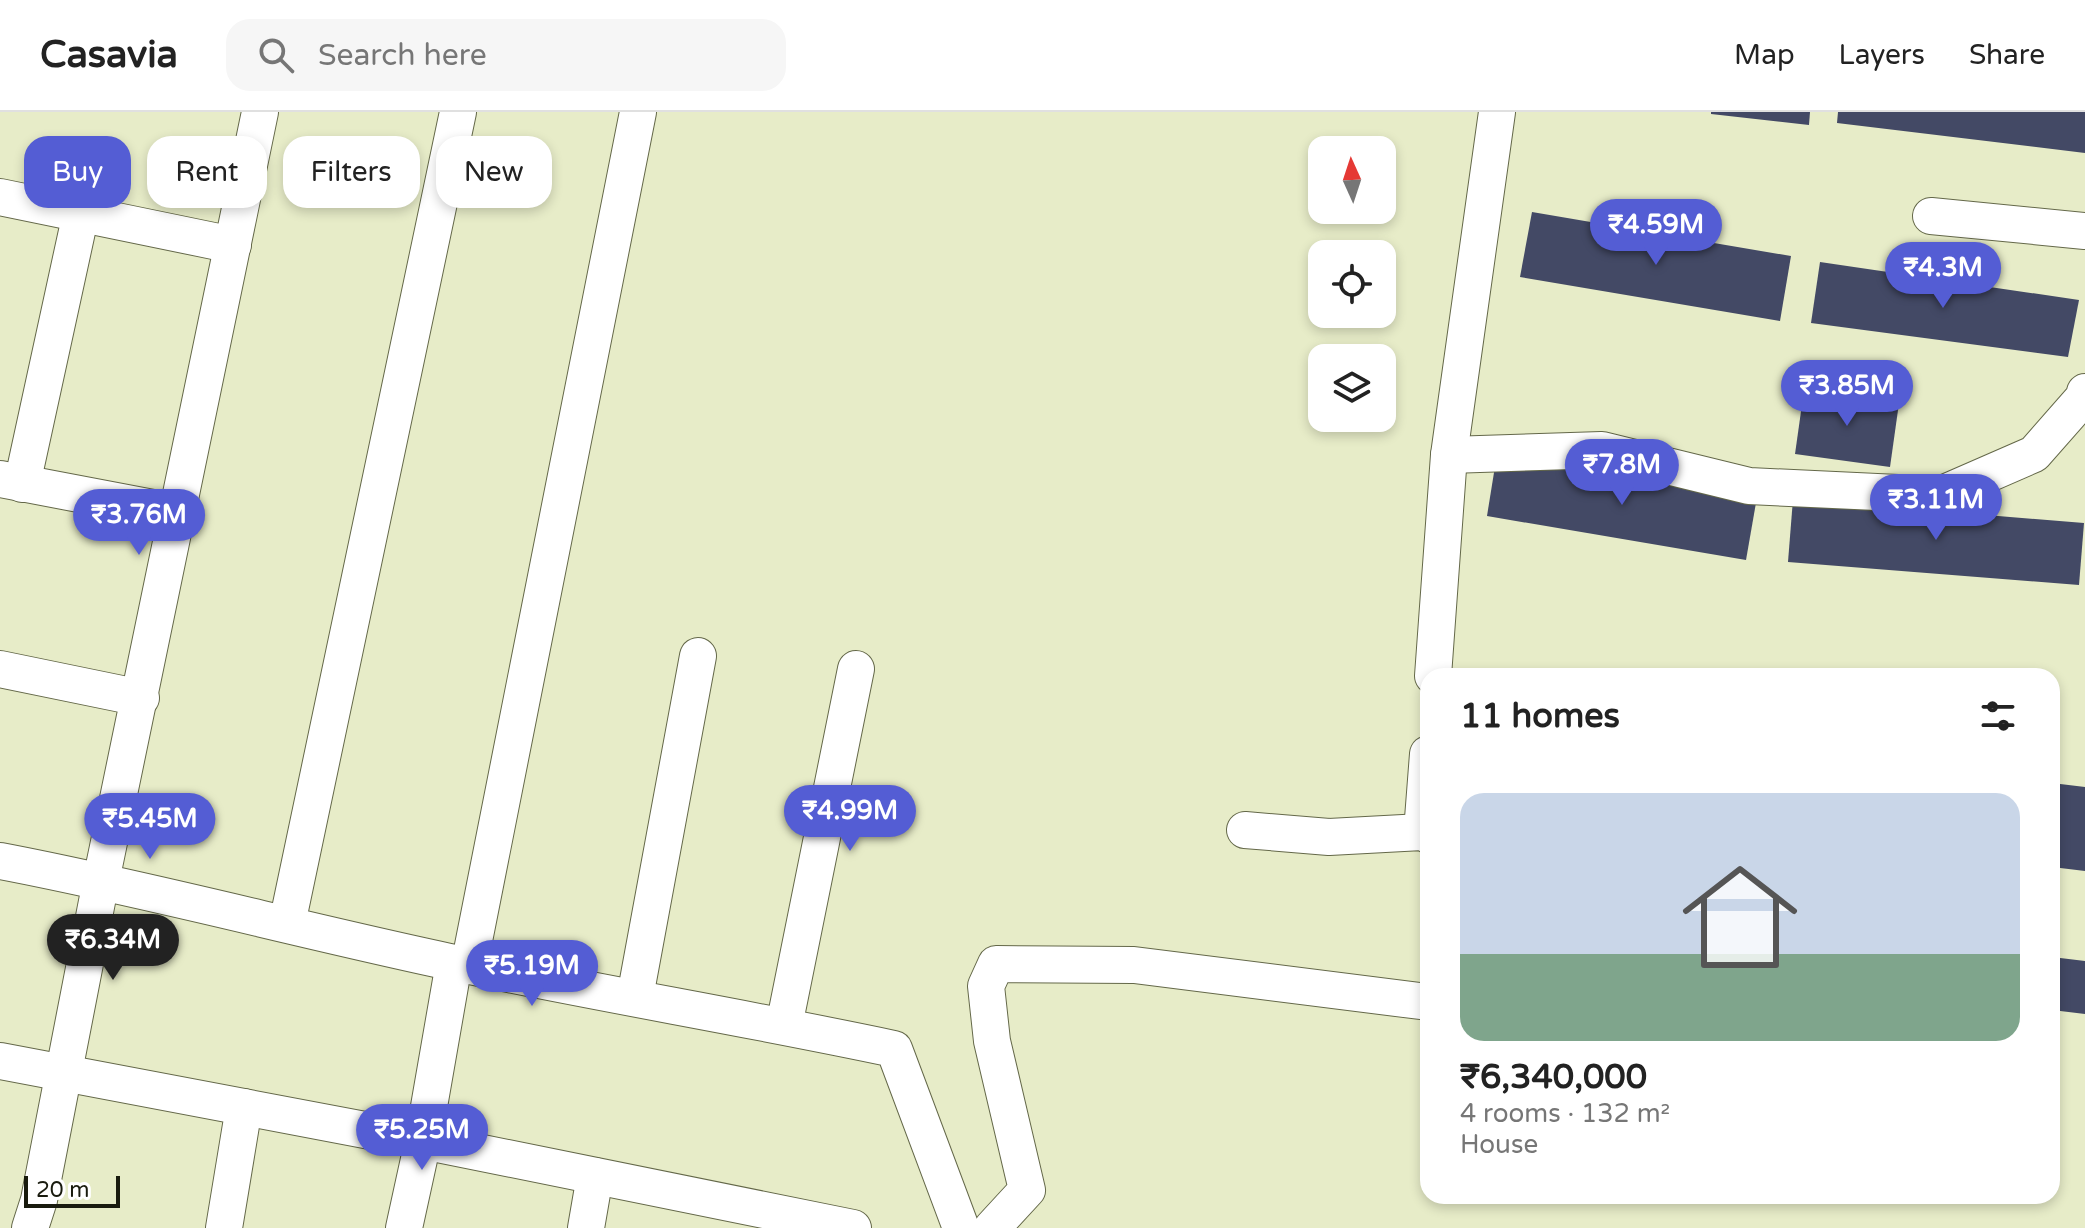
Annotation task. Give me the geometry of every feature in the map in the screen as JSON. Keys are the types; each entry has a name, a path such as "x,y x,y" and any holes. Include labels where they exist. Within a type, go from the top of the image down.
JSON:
{"street":[{"path":"30,1228 39,1200 66,1072 101,881 260,112"},
{"path":"287,924 458,112"},
{"path":"404,1228 462,964 638,112"},
{"path":"1434,668 1449,455 1497,112"},
{"path":"0,197 233,245"},
{"path":"81,213 11,481 179,513"},
{"path":"1931,216 2085,231"},
{"path":"1449,455 1602,450 1749,486 1940,495 2034,454 2084,397 2085,392"},
{"path":"635,997 698,656"},
{"path":"0,669 141,698"},
{"path":"784,1026 856,669"},
{"path":"1245,830 1329,837 1420,833"},
{"path":"0,861 101,881 462,964 894,1049 961,1228"},
{"path":"992,1228 1027,1190 992,1041 986,986 996,964 1134,965 1420,1001"},
{"path":"0,1061 595,1176 770,1220 853,1228"},
{"path":"224,1228 244,1107"},
{"path":"586,1228 595,1176"}],"building":[{"path":"1711,112 1810,112 1809,125"},
{"path":"1838,112 2085,112 2085,153 1837,123"},
{"path":"1532,212 1791,256 1780,321 1520,277"},
{"path":"1820,262 2079,300 2068,357 1811,323"},
{"path":"1804,390 1899,403 1890,467 1795,454"},
{"path":"1497,454 1757,497 1746,560 1487,516"},
{"path":"1793,499 2084,523 2079,585 1788,562"},
{"path":"2060,784 2085,787 2085,871 2060,868"},
{"path":"2060,958 2085,961 2085,1014 2060,1011"}]}
